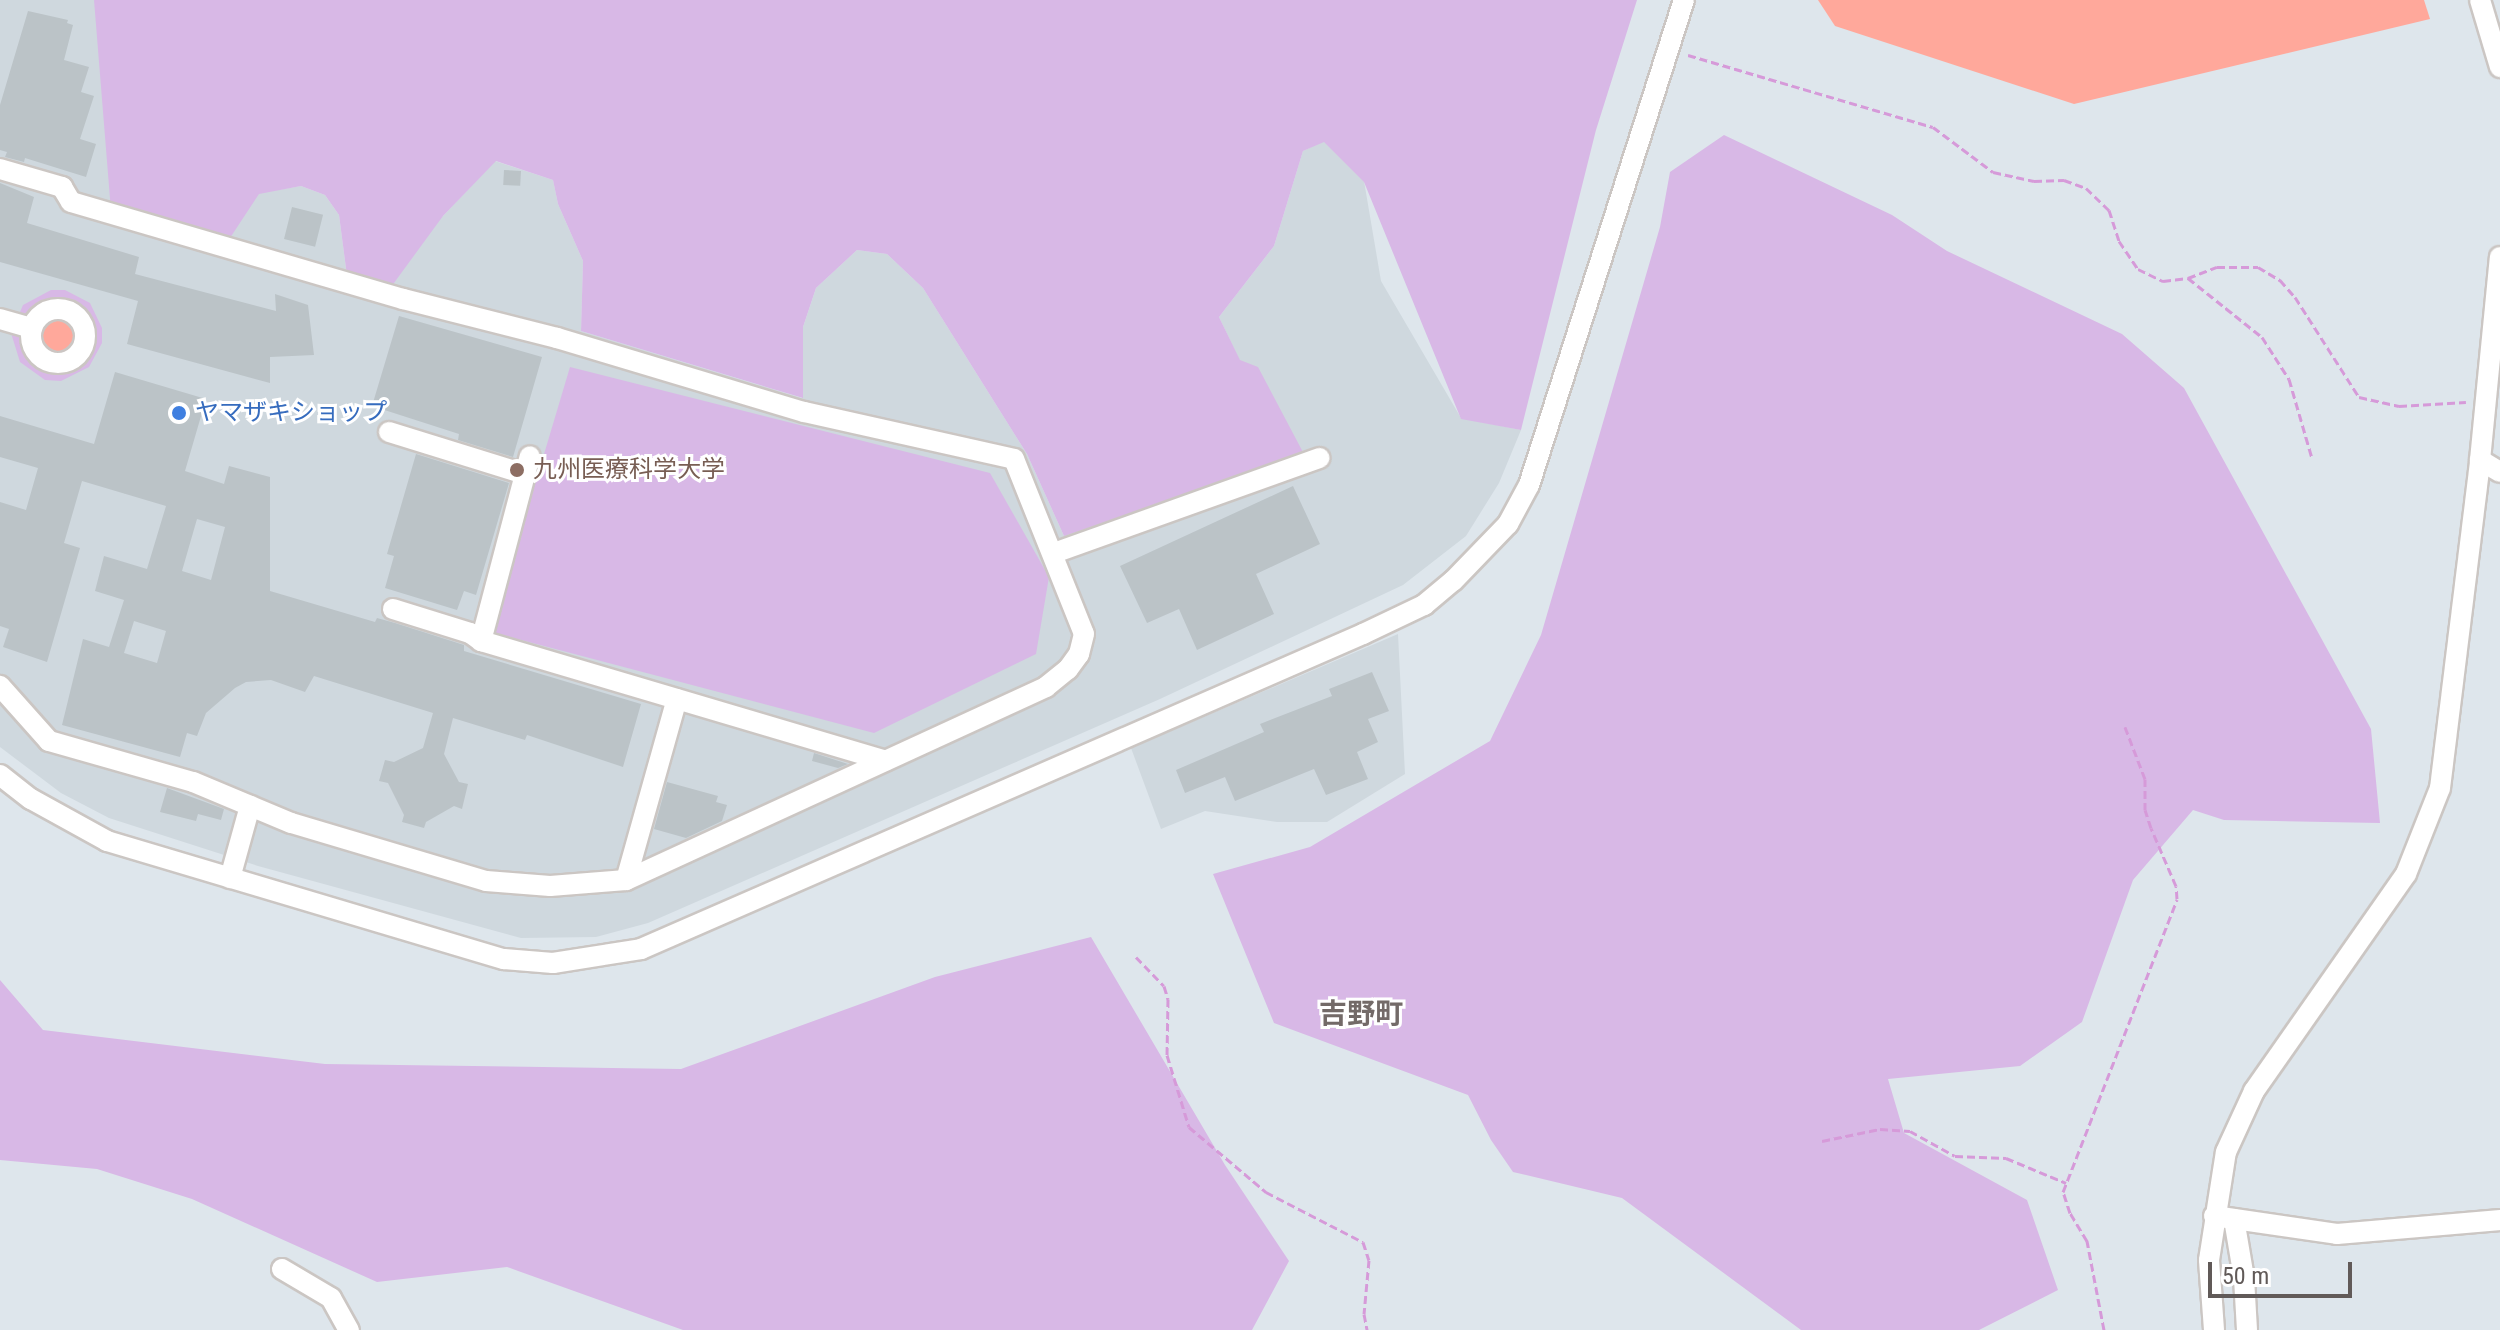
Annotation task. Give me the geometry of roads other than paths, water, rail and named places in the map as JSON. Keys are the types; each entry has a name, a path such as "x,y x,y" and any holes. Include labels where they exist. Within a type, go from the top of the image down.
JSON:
{"street":[{"path":"0,775 31,799 107,841 504,959 553,963 641,949 1424,605 1485,551 1508,524 1529,485 1684,0"},
{"path":"2480,0 2500,67"},
{"path":"0,169 62,187 71,202 403,299 557,338 804,412 1014,459 1084,634 1079,654 1068,669 1046,687 626,880 550,886 486,881 291,823 193,782 49,741 0,686"},
{"path":"2214,1330 2209,1260 2224,1218 2226,1152 2254,1091 2406,874 2440,788 2486,400 2496,348 2500,257"},
{"path":"0,319 32,328"},
{"path":"389,432 528,465 481,641"},
{"path":"1054,553 1319,458"},
{"path":"2480,460 2500,472"},
{"path":"393,609 470,633 481,641 885,761"},
{"path":"626,880 677,699"},
{"path":"230,878 250,806"},
{"path":"2224,1218 2337,1234 2500,1220"},
{"path":"2224,1218 2244,1278 2247,1330"},
{"path":"282,1269 331,1298 349,1330"}],"place":[{"name":"ヤマザキショップ","path":"179,413"},
{"name":"九州医療科学大学","path":"517,470"}],"district":[{"name":"吉野町","path":"1361,1014"}]}
